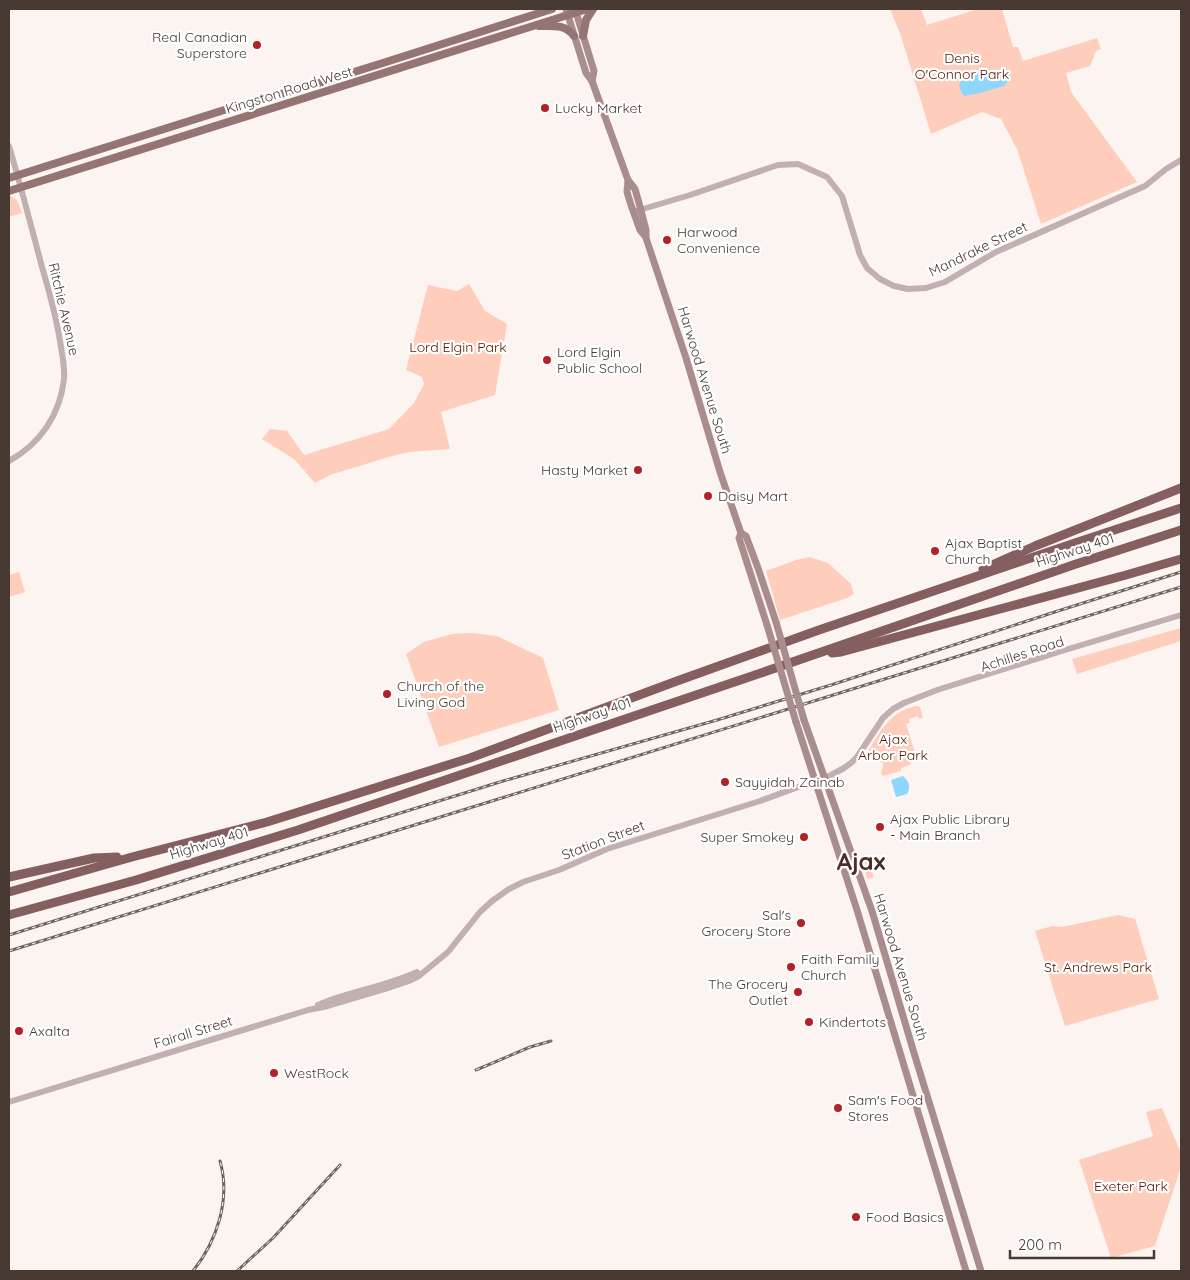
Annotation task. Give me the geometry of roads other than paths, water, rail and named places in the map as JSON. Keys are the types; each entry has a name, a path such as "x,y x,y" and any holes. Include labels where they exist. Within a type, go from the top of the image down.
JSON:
{"highway":[{"path":"935,591 1035,546 1181,488"},
{"name":"Highway 401","path":"9,892 132,857 267,822 470,758 819,630 1181,508"},
{"name":"Highway 401","path":"9,916 136,880 298,830 1076,564 1181,530"},
{"path":"817,654 841,652 1181,559"},
{"path":"9,877 94,858 132,857"}],"main road":[{"name":"Kingston Road West","path":"9,178 221,111 380,64 549,9"},
{"name":"Kingston Road West","path":"9,191 535,25 567,12 587,9"},
{"path":"583,36 586,20 594,9"},
{"name":"Harwood Avenue South","path":"576,11 594,71 592,81"},
{"name":"Harwood Avenue South","path":"567,12 586,73 592,81 628,180 634,189 637,211 646,230 645,236 686,358 720,472 741,532 746,536 755,560 776,622 815,781 857,910 966,1271"},
{"path":"535,25 562,27 570,31 574,36"},
{"name":"Harwood Avenue South","path":"741,532 739,538 800,721 824,778 869,900 981,1271"},
{"path":"889,1018 903,1014"}],"street":[{"name":"Ritchie Avenue","path":"9,146 49,292 64,363 64,379 55,413 40,436 26,450 9,460"},
{"name":"Mandrake Street","path":"637,211 778,165 798,164 827,177 842,196 860,255 867,268 880,279 908,290 926,288 944,282 996,252 1145,186 1181,160"},
{"name":"Achilles Road","path":"815,781 851,763 888,713 898,706 1181,615"},
{"name":"Station Street","path":"385,990 419,976 448,952 472,921 498,896 523,882 559,870 607,849 760,801 815,781"},
{"name":"Station Street","path":"308,1010 349,993 396,980 428,968"},
{"name":"Fairall Street","path":"9,1102 308,1010 385,990"}],"water":[{"path":"1006,68 1010,74 1010,79 1004,86 964,96 959,85 966,75 982,72 990,77 994,77 999,71"},
{"path":"903,776 909,784 909,789 907,794 896,797 891,780"}],"railway":[{"path":"9,935 503,781 717,720 831,685 1181,572"},
{"path":"9,951 1181,587"},
{"path":"476,1070 530,1047 551,1041"},
{"path":"193,1271 209,1246 220,1219 224,1190 220,1161"},
{"path":"237,1271 273,1238 340,1165"}],"place":[{"name":"Real Canadian Superstore","path":"257,45"},
{"name":"Lucky Market","path":"545,108"},
{"name":"Harwood Convenience","path":"667,240"},
{"name":"Lord Elgin Public School","path":"547,360"},
{"name":"Hasty Market","path":"638,470"},
{"name":"Daisy Mart","path":"708,496"},
{"name":"Ajax Baptist Church","path":"935,551"},
{"name":"Church of the Living God","path":"387,694"},
{"name":"Sayyidah Zainab","path":"725,782"},
{"name":"Ajax Public Library - Main Branch","path":"880,827"},
{"name":"Super Smokey","path":"804,837"},
{"name":"Sal's Grocery Store","path":"801,923"},
{"name":"Faith Family Church","path":"791,967"},
{"name":"The Grocery Outlet","path":"798,992"},
{"name":"Kindertots","path":"809,1022"},
{"name":"Axalta","path":"19,1031"},
{"name":"WestRock","path":"274,1073"},
{"name":"Sam's Food Stores","path":"838,1108"},
{"name":"Food Basics","path":"856,1217"}],"district":[{"name":"Ajax","path":"861,862"}],"park label":[{"name":"Denis O'Connor Park","path":"962,66"},
{"name":"Lord Elgin Park","path":"458,347"},
{"name":"Ajax Arbor Park","path":"893,748"},
{"name":"St. Andrews Park","path":"1098,967"},
{"name":"Exeter Park","path":"1131,1186"}]}
